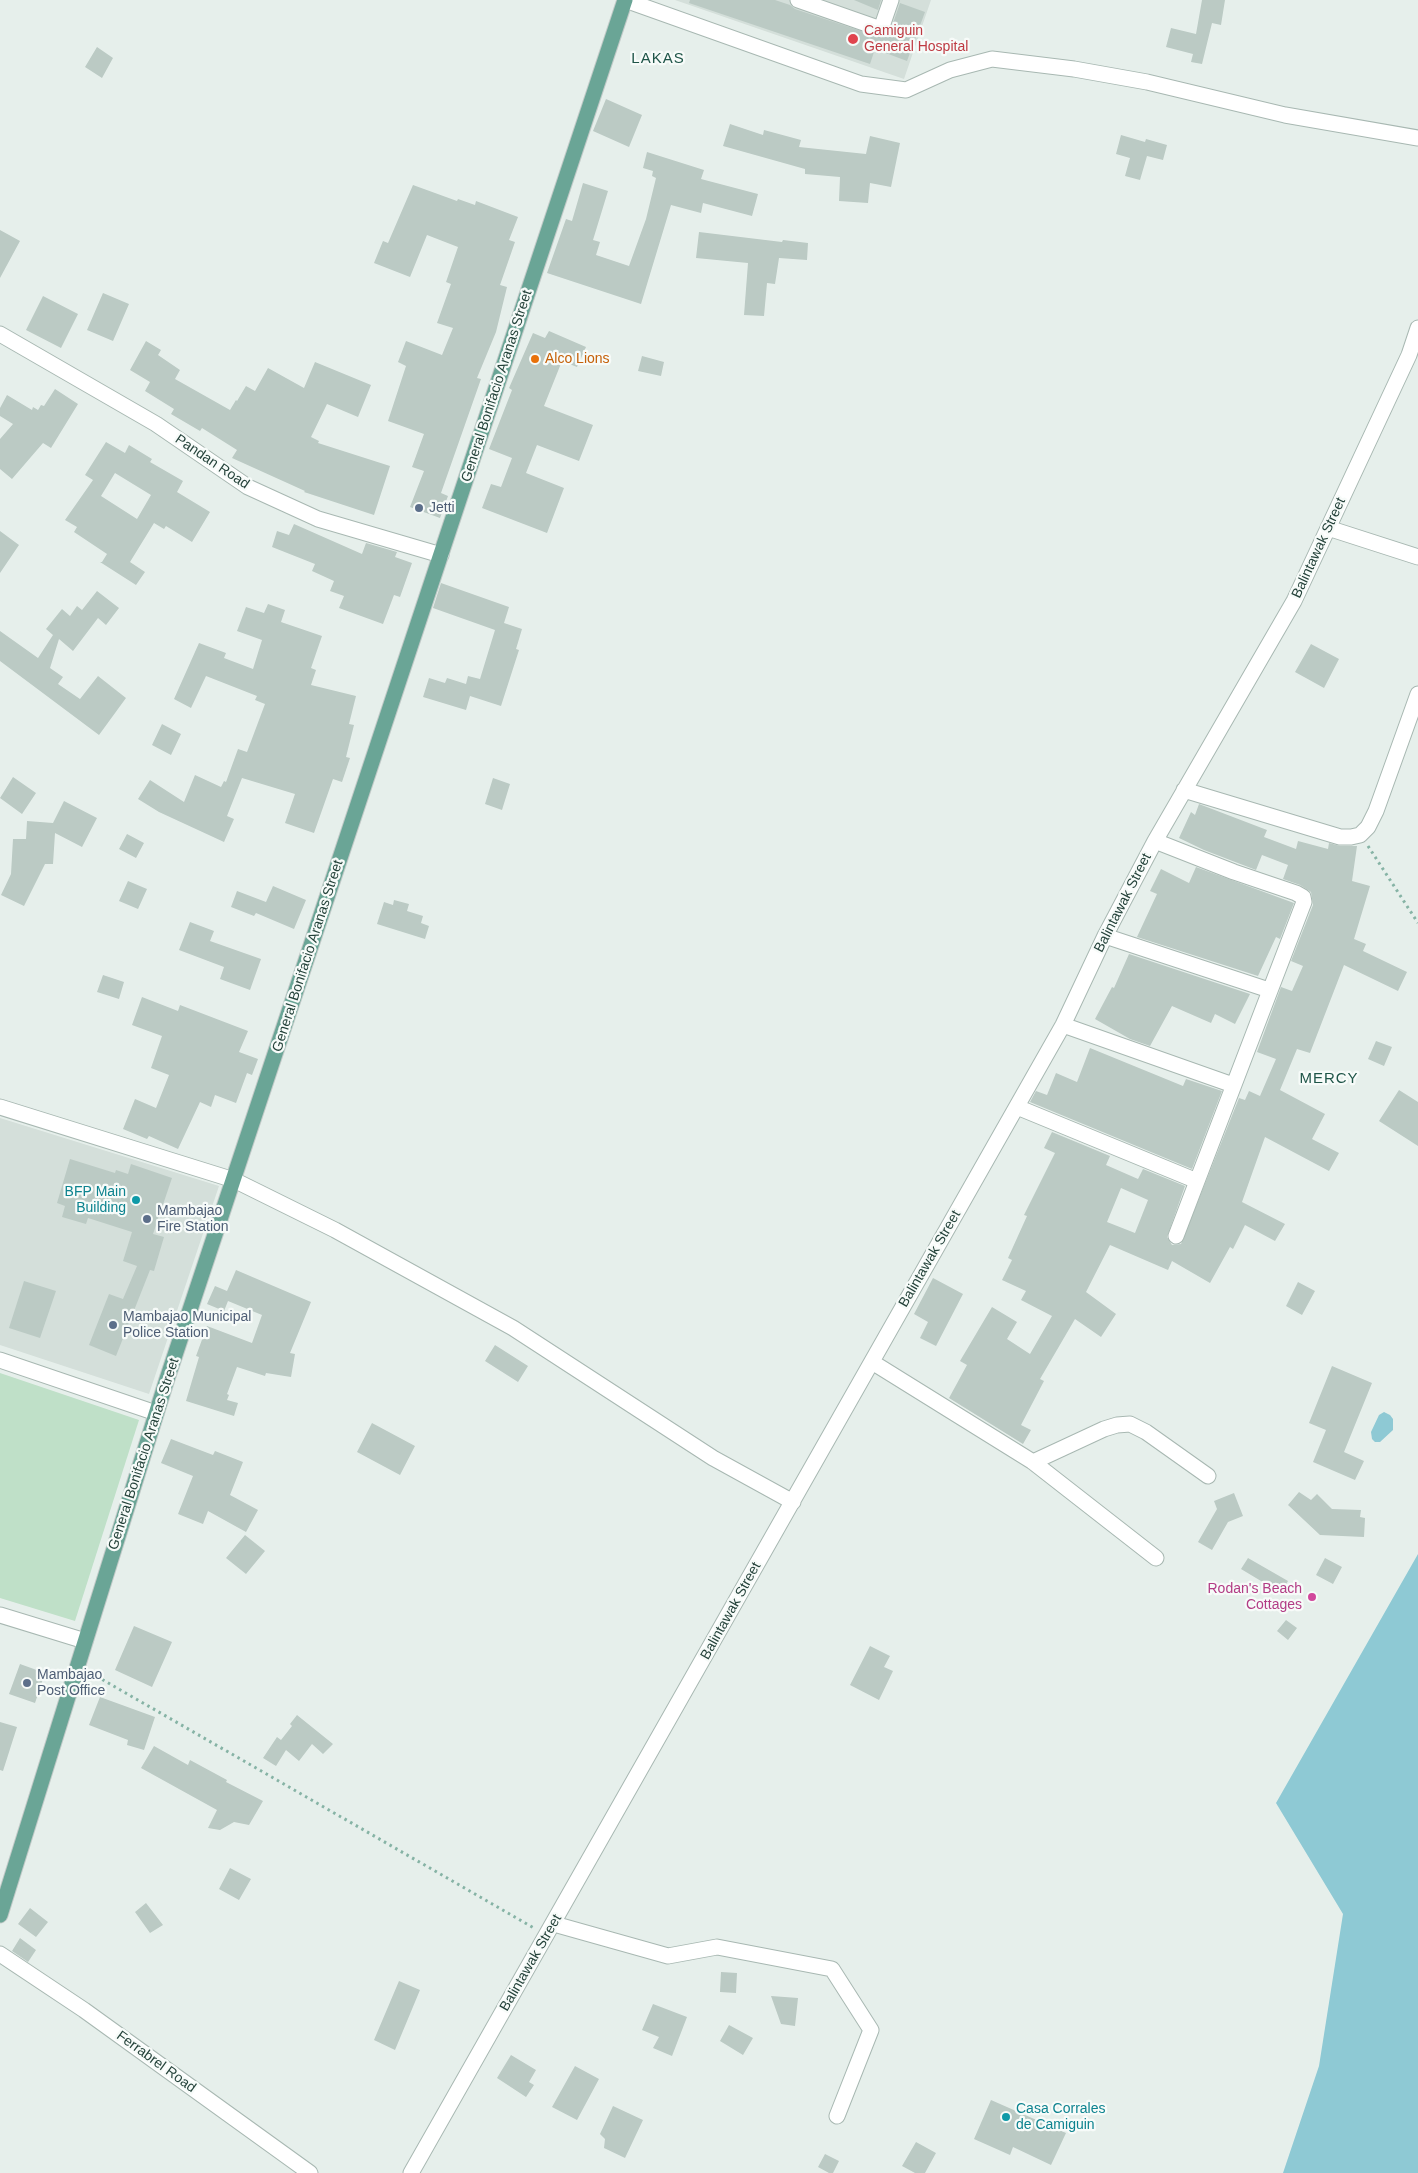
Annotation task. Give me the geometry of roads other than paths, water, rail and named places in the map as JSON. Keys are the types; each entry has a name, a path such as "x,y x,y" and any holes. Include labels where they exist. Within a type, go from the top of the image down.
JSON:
{"main road":[{"name":"General Bonifacio Aranas Street","path":"0,1914 4,1888 85,1641 156,1413 625,0"}],"street":[{"path":"625,0 861,84 906,90 950,70 992,59 1074,69 1138,80 1286,115 1418,138"},
{"path":"798,0 881,29 891,0"},
{"name":"Balintawak Street","path":"411,2173 1063,1025 1105,936 1155,841 1294,601 1328,528 1414,358 1418,328"},
{"name":"Pandan Road","path":"0,334 156,424 248,487 318,519 441,555"},
{"path":"1328,528 1418,557"},
{"path":"1184,790 1340,837 1360,835 1368,827 1376,811 1418,694"},
{"path":"1155,841 1234,872 1296,893 1303,897 1304,902 1176,1236"},
{"path":"1105,936 1269,990"},
{"path":"1063,1025 1233,1085"},
{"path":"0,1107 234,1180 336,1230 513,1328 713,1458 793,1502"},
{"path":"1017,1107 1197,1181"},
{"path":"0,1360 156,1413"},
{"path":"872,1362 1033,1462 1156,1558"},
{"path":"1033,1462 1104,1429 1130,1424 1146,1432 1208,1476"},
{"path":"0,1615 85,1641"},
{"path":"550,1930 668,1956 717,1947 832,1969 871,2030 837,2116"},
{"name":"Ferrabrel Road","path":"0,1954 84,2010 310,2173"}],"water":[{"path":"1384,1412 1393,1419 1393,1430 1380,1442 1375,1442 1372,1439 1371,1432 1379,1415"},
{"path":"1418,1554 1418,2173 1283,2173 1319,2066 1343,1914 1276,1803"}],"place":[{"name":"Camiguin General Hospital","path":"853,39"},
{"name":"Alco Lions","path":"535,359"},
{"name":"Jetti","path":"419,508"},
{"name":"BFP Main Building","path":"136,1200"},
{"name":"Mambajao Fire Station","path":"147,1219"},
{"name":"Mambajao Municipal Police Station","path":"113,1325"},
{"name":"Rodan's Beach Cottages","path":"1312,1597"},
{"name":"Mambajao Post Office","path":"27,1683"},
{"name":"Casa Corrales de Camiguin","path":"1006,2117"}],"district":[{"name":"LAKAS","path":"658,59"},
{"name":"MERCY","path":"1329,1079"}]}
